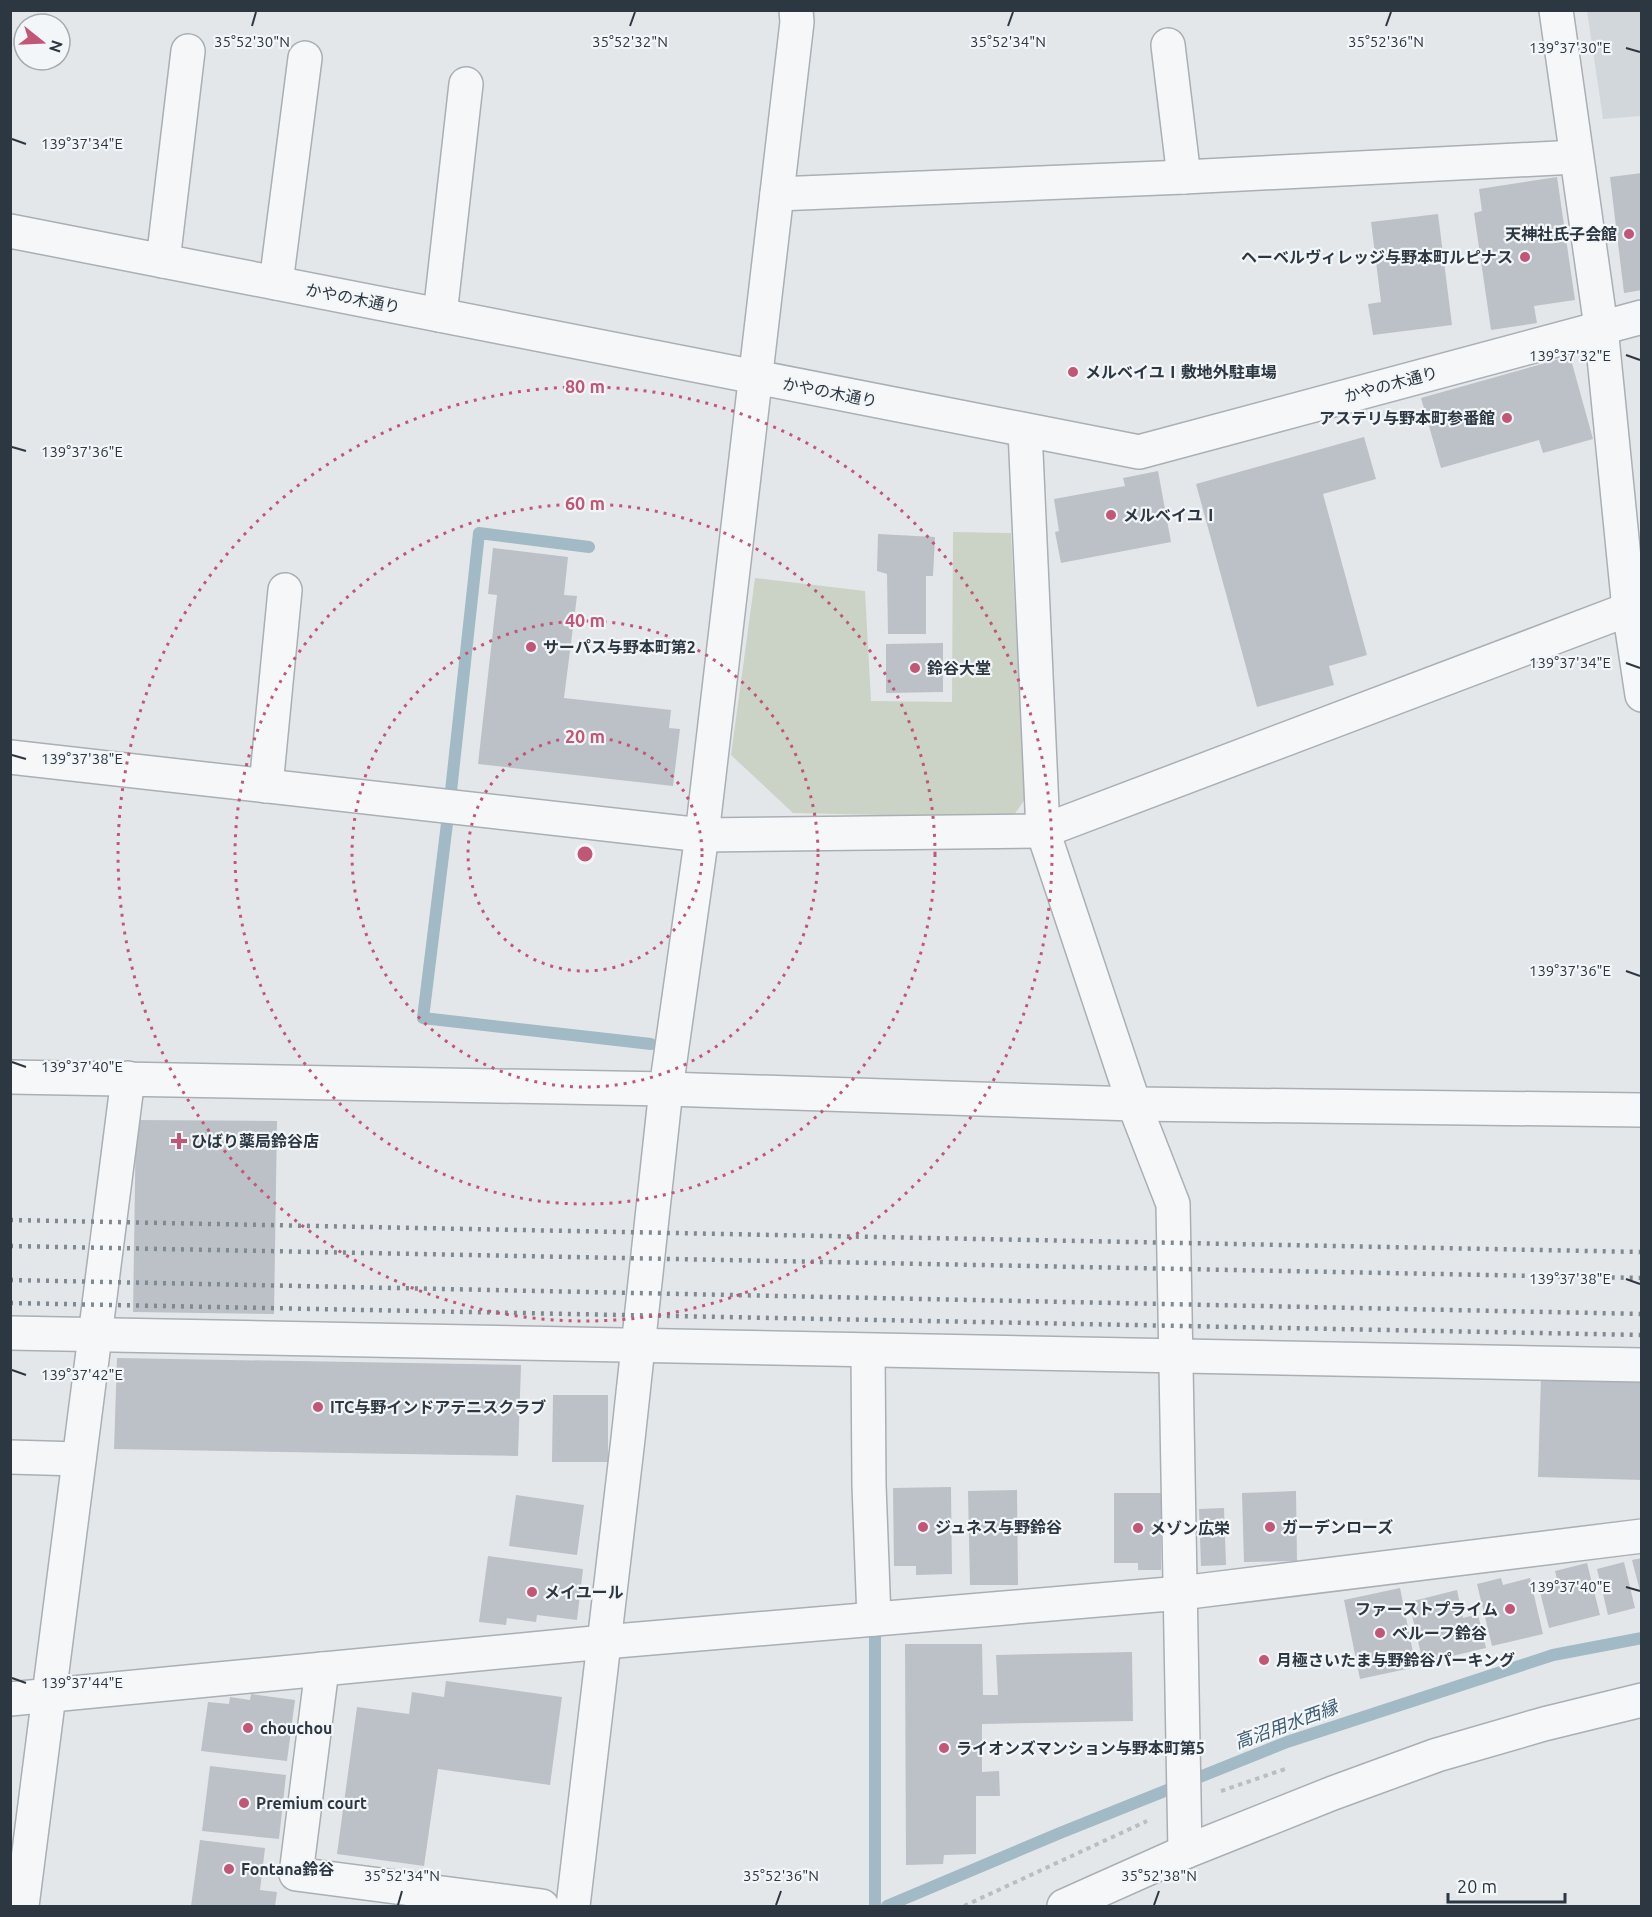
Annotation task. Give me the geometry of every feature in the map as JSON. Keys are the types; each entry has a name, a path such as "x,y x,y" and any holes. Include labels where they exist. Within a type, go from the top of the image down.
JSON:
{"street":[{"path":"573,1906 639,1346 666,1089 702,835 797,22 796,10"},
{"path":"1556,10 1600,327 1635,610 1641,695"},
{"path":"1168,45 1184,177"},
{"path":"163,261 188,51"},
{"path":"276,283 305,58"},
{"path":"440,315 466,84"},
{"path":"777,194 1184,177 1576,157"},
{"name":"かやの木通り","path":"10,231 1139,452 1641,316"},
{"path":"1025,430 1043,831 1134,1104 1173,1204 1185,1852"},
{"path":"266,786 285,590"},
{"path":"10,757 702,835 1043,831 1635,610"},
{"path":"10,1077 666,1089 1134,1104 1641,1110"},
{"path":"22,1906 128,1078"},
{"path":"10,1333 1641,1365"},
{"path":"868,1351 869,1485 874,1619"},
{"path":"10,1457 79,1459"},
{"path":"10,1698 604,1642 1180,1593 1641,1536"},
{"path":"322,1669 296,1874 542,1906"},
{"path":"1064,1906 1185,1852 1333,1793 1437,1755 1544,1724 1641,1700"}],"shaded area":[{"path":"1587,11 1641,11 1641,116 1603,119"},
{"path":"953,532 1011,533 1025,799 1012,818 793,813 731,755 755,578 865,591 871,701 952,702"}],"building":[{"name":"天神社氏子会館","path":"1642,173 1642,290 1624,293 1610,177"},
{"name":"ヘーベルヴィレッジ与野本町ルピナス","path":"1557,177 1575,300 1534,306 1537,323 1491,330 1474,213 1482,211 1479,189"},
{"path":"1438,214 1452,325 1373,335 1368,304 1381,302 1371,222"},
{"name":"アステリ与野本町参番館","path":"1570,356 1593,439 1543,453 1539,440 1441,468 1421,398"},
{"path":"1364,437 1376,479 1323,494 1367,655 1329,666 1334,685 1257,707 1196,484"},
{"name":"メルベイユⅠ","path":"1158,471 1171,542 1061,563 1055,532 1059,531 1054,499 1125,486 1123,478"},
{"path":"878,534 935,537 933,576 926,576 926,634 888,634 887,574 877,571"},
{"name":"サーパス与野本町第2","path":"493,548 568,557 564,595 577,596 564,698 671,710 669,728 680,729 673,786 478,764 497,595 488,594"},
{"name":"鈴谷大堂","path":"943,643 943,692 886,693 886,644"},
{"path":"136,1120 277,1121 274,1314 133,1312"},
{"path":"117,1358 521,1365 518,1456 114,1449"},
{"path":"1541,1376 1642,1380 1642,1480 1538,1477"},
{"path":"553,1395 608,1395 608,1462 552,1462"},
{"name":"ジュネス与野鈴谷","path":"951,1487 952,1574 916,1575 916,1566 894,1566 893,1488"},
{"path":"1017,1490 1018,1585 970,1585 968,1491"},
{"name":"ガーデンローズ","path":"1296,1491 1297,1561 1244,1562 1242,1493"},
{"name":"メゾン広栄","path":"1114,1493 1161,1493 1161,1570 1138,1570 1138,1563 1114,1563"},
{"path":"516,1495 584,1505 577,1555 509,1546"},
{"path":"1224,1508 1226,1565 1201,1566 1199,1509"},
{"name":"メイユール","path":"488,1556 583,1569 577,1620 537,1615 536,1622 507,1618 506,1625 479,1622"},
{"path":"1642,1558 1642,1594 1641,1595 1632,1560"},
{"path":"1624,1562 1635,1608 1608,1615 1597,1569"},
{"path":"1587,1563 1600,1615 1549,1628 1539,1588 1558,1583 1555,1571"},
{"name":"ファーストプライム","path":"1501,1578 1503,1585 1530,1578 1543,1634 1492,1646 1477,1584"},
{"name":"ベルーフ鈴谷","path":"1400,1588 1416,1667 1360,1679 1344,1600"},
{"path":"1457,1590 1463,1618 1478,1614 1486,1648 1423,1663 1409,1602"},
{"name":"ライオンズマンション与野本町第5","path":"905,1644 982,1644 983,1695 998,1695 996,1655 1132,1652 1133,1721 982,1724 982,1772 999,1771 1000,1796 976,1796 976,1854 944,1855 943,1864 906,1865"},
{"path":"446,1681 562,1697 550,1785 438,1769 424,1866 337,1854 357,1707 409,1714 412,1692 444,1697"},
{"name":"chouchou","path":"251,1694 295,1700 287,1761 201,1751 208,1702 229,1704 230,1697 250,1700"},
{"name":"Premium court","path":"210,1766 286,1775 279,1839 202,1831"},
{"name":"Fontana鈴谷","path":"200,1840 265,1848 260,1890 277,1892 275,1906 191,1906"}],"waterway":[{"path":"589,547 479,533 423,1018 651,1044"},
{"path":"875,1631 875,1906"},
{"name":"高沼用水西縁","path":"887,1906 1060,1833 1287,1742 1553,1655 1642,1638"}],"railway":[{"path":"10,1220 1642,1252"},
{"path":"10,1246 1642,1278"},
{"path":"10,1280 1642,1314"},
{"path":"10,1303 1642,1335"}],"place":[{"name":"天神社氏子会館","path":"1629,234"},
{"name":"ヘーベルヴィレッジ与野本町ルピナス","path":"1525,257"},
{"name":"メルベイユⅠ敷地外駐車場","path":"1073,372"},
{"name":"アステリ与野本町参番館","path":"1507,418"},
{"name":"メルベイユⅠ","path":"1111,515"},
{"name":"サーパス与野本町第2","path":"531,647"},
{"name":"鈴谷大堂","path":"915,668"},
{"name":"ひばり薬局鈴谷店","path":"179,1141"},
{"name":"ITC与野インドアテニスクラブ","path":"318,1407"},
{"name":"ジュネス与野鈴谷","path":"923,1527"},
{"name":"ガーデンローズ","path":"1270,1527"},
{"name":"メゾン広栄","path":"1138,1528"},
{"name":"メイユール","path":"532,1592"},
{"name":"ファーストプライム","path":"1510,1609"},
{"name":"ベルーフ鈴谷","path":"1380,1633"},
{"name":"月極さいたま与野鈴谷パーキング","path":"1264,1660"},
{"name":"chouchou","path":"248,1728"},
{"name":"ライオンズマンション与野本町第5","path":"944,1748"},
{"name":"Premium court","path":"244,1803"},
{"name":"Fontana鈴谷","path":"229,1869"}]}
